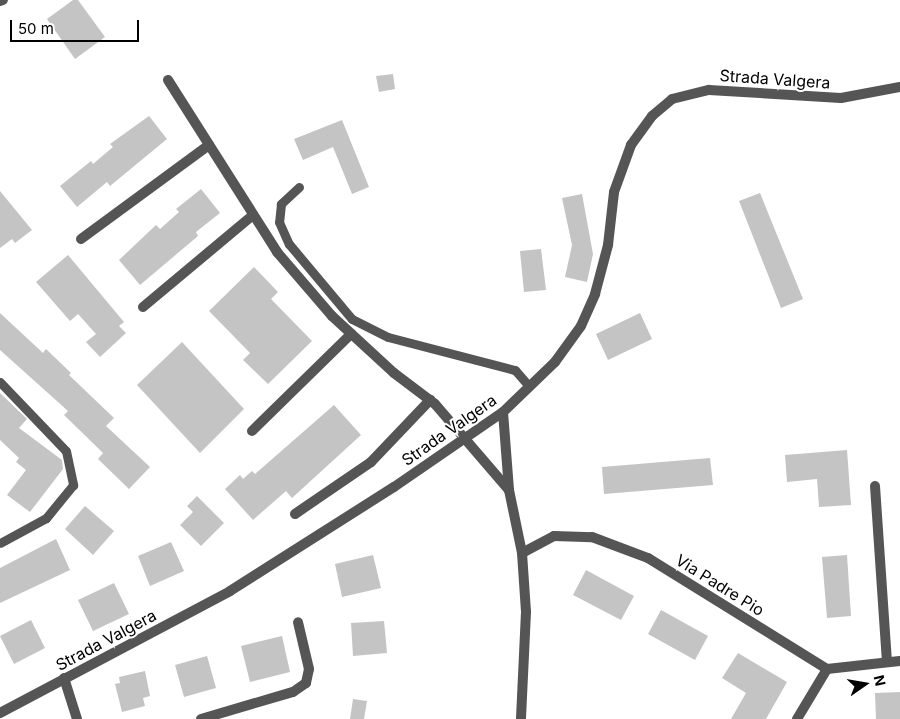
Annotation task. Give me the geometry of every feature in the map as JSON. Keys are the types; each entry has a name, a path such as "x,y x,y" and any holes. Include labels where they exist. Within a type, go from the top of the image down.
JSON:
{"street":[{"path":"168,80 277,252 351,334 430,400 467,439 509,490"},
{"name":"Strada Valgera","path":"0,713 230,591 467,439 503,412 555,362 581,326 595,294 608,245 614,192 631,145 652,116 672,99 709,90 841,98 900,87"},
{"path":"81,239 209,145"},
{"path":"143,307 253,215"},
{"path":"252,431 351,334"},
{"path":"295,514 371,462 430,400"},
{"path":"503,412 509,490 522,553 526,612 521,719"},
{"path":"875,486 887,662"},
{"name":"Via Padre Pio","path":"522,553 554,536 592,537 602,540 648,558 827,669"},
{"path":"201,719 293,692 306,683 309,669 298,622"},
{"path":"797,719 827,669 900,661"},
{"path":"64,678 77,719"}],"lane":[{"path":"299,187 280,204 279,222 289,244 352,319 388,337 515,370 529,386"},
{"path":"0,382 66,451 73,485 46,518 0,543"}],"building":[{"path":"73,0 78,0 105,37 75,59 47,19"},
{"path":"393,74 395,89 379,92 376,76"},
{"path":"149,116 167,139 110,186 107,182 77,207 60,186 91,161 93,164 113,147 110,144"},
{"path":"342,120 369,187 352,194 333,147 303,160 294,139"},
{"path":"201,189 220,213 196,232 198,236 140,285 119,260 156,225 160,229 179,212 176,209"},
{"path":"0,191 32,230 15,243 12,239 0,248"},
{"path":"760,193 803,299 781,308 739,201"},
{"path":"582,194 593,254 587,282 565,277 572,245 562,198"},
{"path":"541,249 546,290 524,292 520,251"},
{"path":"68,255 124,322 119,326 126,333 100,357 86,342 96,334 78,314 70,321 36,282"},
{"path":"254,267 278,292 271,299 312,341 268,384 243,360 250,353 209,311"},
{"path":"0,313 43,353 46,349 71,373 69,375 114,418 106,426 150,467 129,489 98,459 103,453 64,415 68,411 0,350"},
{"path":"640,313 652,339 608,360 596,334"},
{"path":"182,342 244,409 200,453 137,385"},
{"path":"0,393 27,419 19,428 62,460 63,469 30,512 7,495 26,470 16,462 19,458 0,440"},
{"path":"334,405 361,435 292,498 286,491 253,520 225,489 240,475 243,479 252,471 255,474"},
{"path":"847,450 851,505 819,507 817,479 787,482 785,455"},
{"path":"710,458 713,485 604,494 602,467"},
{"path":"197,496 224,523 201,546 180,525 193,512 187,506"},
{"path":"85,506 114,531 93,555 65,529"},
{"path":"56,539 70,570 0,603 0,568"},
{"path":"171,542 184,571 150,586 138,556"},
{"path":"373,555 381,588 342,597 335,564"},
{"path":"847,555 851,616 827,618 822,557"},
{"path":"586,570 634,596 621,620 573,595"},
{"path":"114,583 129,614 93,631 78,600"},
{"path":"661,610 708,636 695,660 648,634"},
{"path":"31,620 45,648 14,664 0,636"},
{"path":"384,621 387,653 353,656 351,623"},
{"path":"282,636 290,672 250,682 241,646"},
{"path":"738,653 787,682 766,719 731,719 746,693 722,678"},
{"path":"207,656 216,688 184,697 175,665"},
{"path":"145,671 150,696 143,698 145,706 122,712 115,684 120,683 119,677"},
{"path":"900,692 900,719 876,719 875,693"},
{"path":"353,699 367,701 364,719 350,719"}]}
